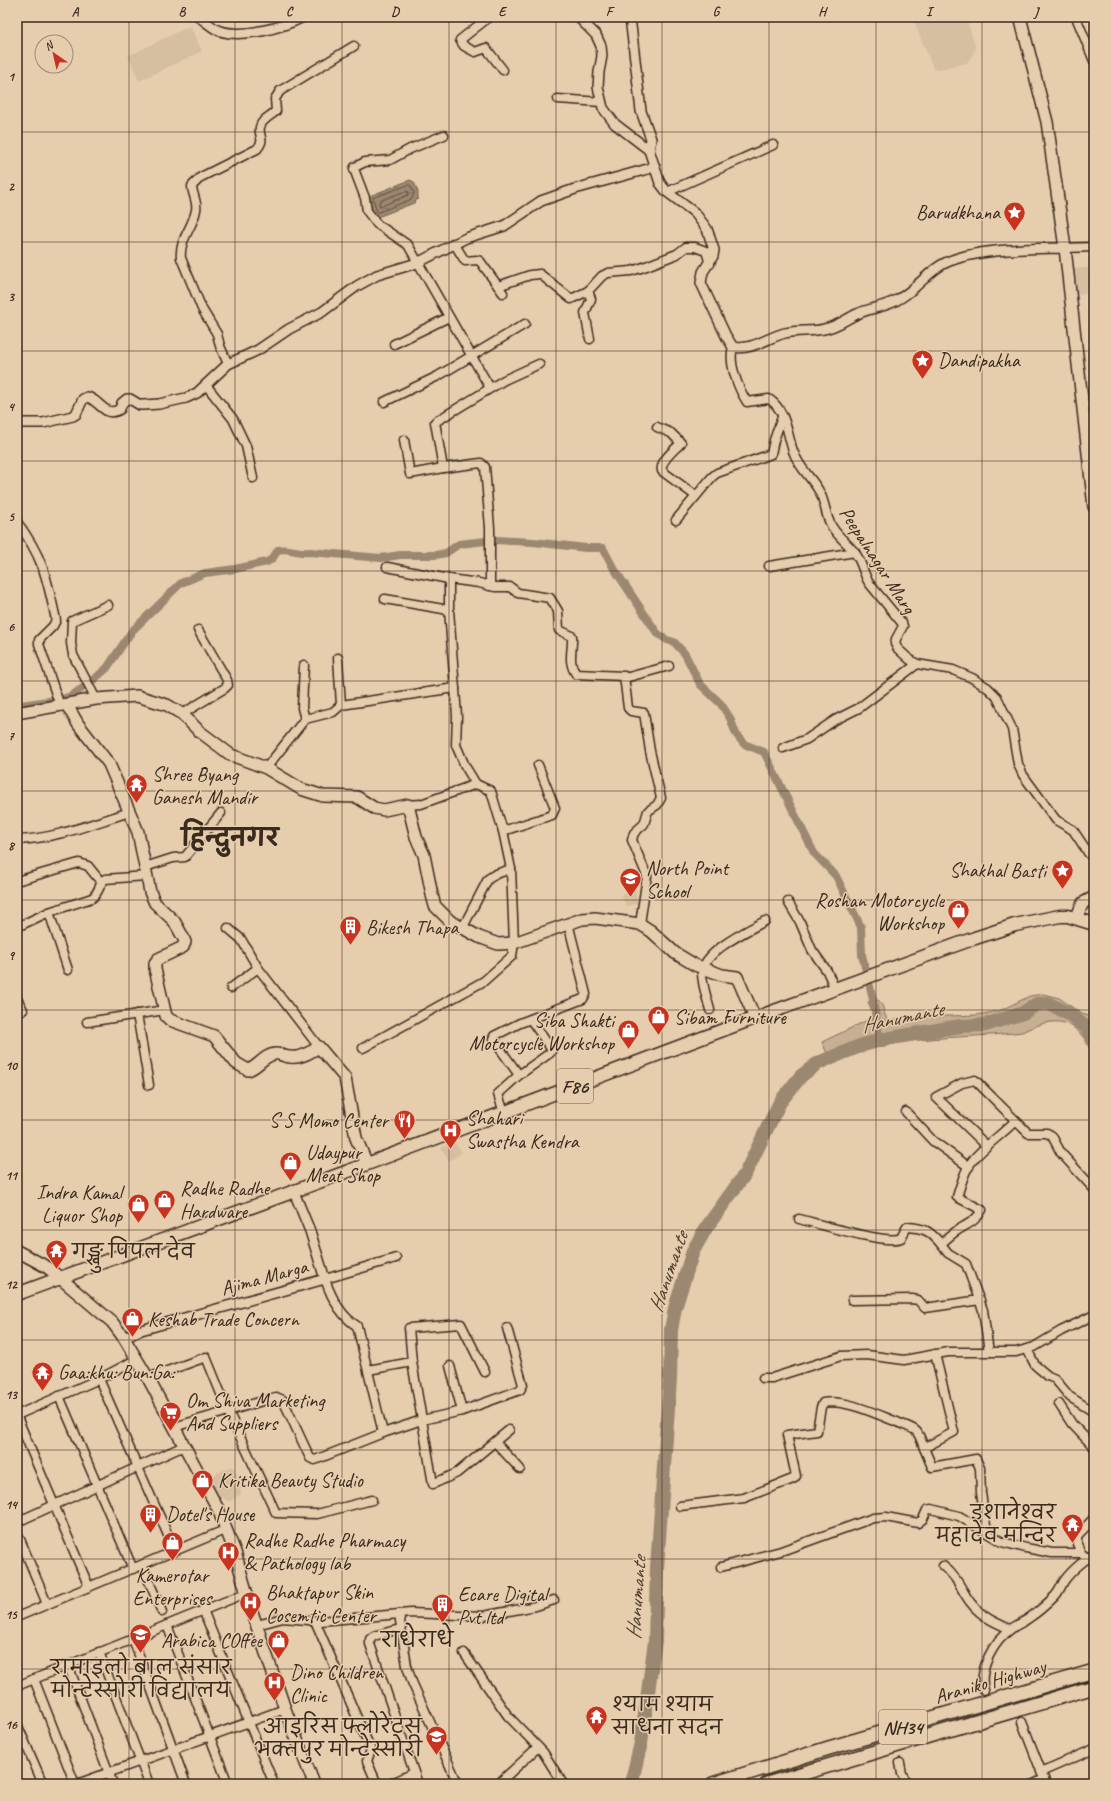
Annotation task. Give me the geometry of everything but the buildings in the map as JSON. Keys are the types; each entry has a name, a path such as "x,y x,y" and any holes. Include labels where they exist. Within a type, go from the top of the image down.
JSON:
{"highway":[{"name":"Araniko Highway","path":"713,1784 829,1748 1094,1671"},
{"name":"Araniko Highway","path":"767,1784 1094,1688"}],"main road":[{"path":"1020,17 1047,122 1065,248 1094,496 1094,507"},
{"path":"17,711 22,712 94,694 137,696 167,705 182,714 199,731 231,755 266,768 301,789 331,797 357,797 374,808 384,810 408,805 416,837 424,855 435,906 450,921 462,926 479,937 498,944 514,943 568,922 582,919 595,918 640,924 661,940 675,954 703,968 738,979 755,1018"},
{"path":"61,702 109,764 138,832 150,892 155,903 174,922 185,942 182,947 158,959 155,963 154,969 166,1016 170,1020 214,1036 236,1063 248,1070 253,1068 269,1055 275,1053 291,1058 301,1056 319,1047 345,1078 356,1138 367,1164"},
{"path":"1076,918 1083,903 1094,897"},
{"name":"F86","path":"17,1294 294,1192 755,1018 996,930 1068,916 1094,924"},
{"path":"17,1251 47,1267 105,1315 124,1338 148,1378 218,1509 227,1529 246,1593 285,1709 314,1784"}],"street":[{"path":"199,17 219,31 237,34 251,33 303,17"},
{"path":"489,17 460,40 464,46 475,52 486,48 503,70"},
{"path":"578,17 596,35 601,46 602,56 598,87 603,108 615,124 649,150"},
{"path":"630,17 641,111 650,139 649,150 660,183 667,192 695,214 707,229 714,250 710,264 704,272 702,283 726,336 734,347 741,349 749,347 786,333 822,330 834,327 857,314 883,307 898,300 912,290 934,270 944,263 956,259 986,253 1025,249 1094,247"},
{"path":"1076,17 1094,61"},
{"path":"228,364 220,346 217,334 202,309 181,258 180,250 182,240 197,208 192,192 192,186 201,177 256,149 261,144 262,138 260,128 262,122 276,111 275,99 280,91 354,46"},
{"path":"558,99 601,102"},
{"path":"444,135 410,149 390,160 365,162 354,169 365,198 368,211 372,218 377,224 408,245 470,356 490,388"},
{"path":"667,192 773,145"},
{"path":"17,423 43,424 73,416 78,411 83,399 87,397 95,400 102,408 114,412 120,409 122,403 127,399 130,399 140,405 144,405 159,404 186,398 197,393 228,364 258,350 289,328 322,312 357,286 390,270 417,263 466,238 504,226 541,201 575,189 655,167"},
{"path":"454,243 465,261 480,261 501,290 536,274 540,274 571,299 588,291 602,276 608,273 631,271 641,268 677,254 686,247 695,247 706,251 710,264"},
{"path":"588,291 591,299 585,313 590,339"},
{"path":"394,344 449,316"},
{"path":"384,402 438,376 525,324"},
{"name":"Peepalnagar Marg","path":"734,347 731,353 735,372 747,402 769,399 775,403 782,417 798,465 819,491 833,530 855,552 869,583 902,623 895,644 898,649 917,664 953,670 972,678 988,688 997,698 1012,729 1018,764 1023,775 1056,820 1073,830 1089,854 1094,855"},
{"path":"443,468 435,422 504,380 539,364"},
{"path":"206,385 233,419 246,446 253,478"},
{"path":"676,520 717,473 772,454 774,440 782,417"},
{"path":"657,427 671,433 681,443 662,464 662,472 696,496"},
{"path":"404,440 410,474 473,463 481,463 486,467 490,528 490,586"},
{"path":"17,522 39,555 48,579 56,620 53,626 39,640 39,644 61,702"},
{"path":"769,566 855,552"},
{"path":"387,566 490,586 510,587 518,593 550,598 558,611 559,630 572,636 570,653 571,667 576,674 621,675 625,678 669,666"},
{"path":"363,1048 484,982 512,956 514,943 511,869 503,832 491,791 476,784 465,766 456,745 455,688 449,610 449,578"},
{"path":"385,599 449,610"},
{"path":"94,694 72,655 72,622 108,605"},
{"path":"182,714 228,685 227,680 198,630"},
{"path":"338,658 341,705"},
{"path":"783,748 807,739 835,720 859,708 917,664"},
{"path":"304,665 302,708 305,718"},
{"path":"625,678 628,708 631,711 644,712 650,751 661,798 657,805 648,811 644,824 633,836 632,840 647,876 640,924"},
{"path":"266,768 305,718 333,712 341,705 455,688"},
{"path":"503,832 552,815 555,812 555,808 538,765"},
{"path":"408,805 421,804 476,784"},
{"path":"17,840 30,840 57,835 130,812"},
{"path":"17,927 49,912 92,898 98,894 101,882 105,879 146,872 173,858 185,857 220,813"},
{"path":"20,880 78,862 88,866 101,882"},
{"path":"462,926 488,879 496,874 511,869"},
{"path":"788,902 800,922 812,950 826,971 835,989"},
{"path":"49,912 68,970"},
{"path":"710,1010 704,982 703,968 719,948 765,921"},
{"path":"519,1075 493,1039 494,1036 502,1031 583,999 586,994 568,922"},
{"path":"228,928 241,939 258,968 319,1047"},
{"path":"231,988 258,968"},
{"path":"17,999 22,1010"},
{"path":"87,1022 165,1010"},
{"path":"137,1014 149,1085"},
{"path":"504,1113 498,1094 519,1075 552,1050 531,1020"},
{"path":"987,1146 936,1097 962,1083 975,1080 1028,1133 1047,1133 1052,1136 1061,1153 1094,1189"},
{"path":"906,1112 933,1140 969,1167"},
{"path":"940,1244 956,1231 974,1221 982,1210 957,1197 969,1167 987,1146 1015,1121"},
{"name":"Ajima Marga","path":"124,1338 141,1330 325,1279 310,1231 294,1192"},
{"path":"799,1219 852,1233 894,1240 900,1238 907,1227 914,1227 931,1233 948,1253 966,1264 980,1300 984,1316 989,1352"},
{"path":"383,1433 357,1326 347,1320 330,1294 325,1279 396,1258"},
{"path":"852,1300 912,1299 918,1300 925,1308 980,1300"},
{"path":"763,1378 772,1378 841,1356 867,1355 914,1360 948,1352 1010,1352 1027,1349 1094,1315"},
{"path":"485,1372 461,1324 409,1328 412,1362 433,1484 457,1473 509,1430"},
{"path":"174,1427 276,1397 283,1400 310,1458 315,1460 383,1433 422,1420 462,1410 520,1390 523,1384 507,1328"},
{"path":"1027,1349 1035,1365 1048,1376 1055,1379 1070,1398 1094,1412"},
{"path":"924,1448 954,1432 935,1354"},
{"path":"148,1378 206,1357 228,1411 276,1513 317,1514 372,1500"},
{"path":"89,1587 17,1416 99,1379 137,1359"},
{"path":"368,1370 412,1362"},
{"path":"450,1366 462,1410"},
{"path":"99,1379 175,1551"},
{"path":"59,1396 132,1569"},
{"path":"680,1506 744,1498 793,1479 796,1476 787,1435 817,1431 821,1407 823,1403 828,1402 873,1411 907,1426 916,1432 932,1467 976,1459 980,1468 981,1493 987,1532"},
{"path":"1059,1404 1072,1424 1094,1447"},
{"path":"495,1442 520,1469"},
{"path":"17,1522 184,1446"},
{"path":"720,1567 781,1551 873,1518 886,1517 918,1523 923,1520 928,1510 931,1509 959,1516 1002,1542 1052,1553 1087,1555"},
{"path":"1087,1555 1077,1544 1076,1536 1094,1518"},
{"path":"17,1617 227,1529"},
{"path":"17,1532 48,1604"},
{"path":"984,1690 981,1679 986,1660 997,1644 1010,1629 1029,1619 1045,1606 1056,1594 1065,1579 1087,1555"},
{"path":"142,1565 162,1612"},
{"path":"943,1566 961,1586 974,1606 989,1620 1010,1629"},
{"path":"17,1686 246,1593"},
{"path":"257,1625 284,1618 320,1621 399,1614 483,1616 510,1612 554,1600"},
{"path":"204,1610 274,1784"},
{"path":"399,1614 400,1629 412,1682 458,1784"},
{"path":"320,1621 316,1623 371,1750 367,1761 377,1784"},
{"path":"167,1625 228,1784"},
{"path":"400,1629 374,1636 370,1639 370,1644 418,1784"},
{"path":"133,1639 186,1784"},
{"path":"99,1652 149,1784"},
{"path":"464,1653 508,1716 538,1747 563,1784"},
{"path":"68,1665 113,1784"},
{"path":"34,1679 76,1784 285,1709"},
{"path":"1022,1722 1044,1778"},
{"path":"17,1724 43,1784"},
{"path":"498,1784 538,1747"},
{"path":"1034,1784 1094,1749"},
{"path":"900,1763 902,1774 908,1784"},
{"path":"390,1784 414,1773"}],"shaded area":[{"path":"920,17 966,17 976,49 967,63 934,70 914,22"},
{"path":"190,26 202,51 139,81 128,56"},
{"path":"1094,267 1094,294 1069,293 1066,270"},
{"name":"North Point School","path":"635,890 638,903 626,906 621,895"},
{"path":"1043,994 1059,998 1082,1014 1089,1016 1094,1012 1094,1053 1080,1033 1064,1023 1056,1022 1035,1026 1022,1032 925,1040 877,1047 832,1065 822,1042 870,1019 873,1013 868,1002 878,1000 882,1005 888,1021 922,1017 977,1015 999,1011 1030,996"},
{"name":"Shahari Swastha Kendra","path":"454,1141 462,1153 449,1161 441,1148"},
{"path":"233,1466 240,1482 241,1494 229,1502 217,1494 207,1478"}],"water":[{"path":"410,180 414,182 418,192 418,199 414,203 375,218 367,197"}],"waterway":[{"path":"17,704 21,705 62,699 71,696 90,683 107,668 132,631 181,583 205,573 235,569 267,562 272,559 278,550 286,549 302,552 381,558 400,555 436,555 446,553 459,544 495,540 533,542 586,548 603,548 613,567 657,633 667,640 674,642 685,654 700,684 721,704 730,718 736,734 744,744 764,752 814,853 836,876 861,927 862,955 872,995 880,1040"},
{"name":"Hanumante","path":"631,1784 641,1743 655,1641 657,1568 670,1379 671,1330 675,1308 693,1251 706,1228 745,1174 780,1102 801,1076 818,1063 860,1046 880,1040 960,1026 985,1025 1023,1013 1037,1004 1047,1003 1070,1015 1087,1028 1094,1043"},
{"path":"1087,1028 1094,1020"},
{"path":"26,1262 51,1277"}],"place":[{"name":"Barudkhana","path":"1015,232"},
{"name":"Dandipakha","path":"923,380"},
{"name":"Shree Byang Ganesh Mandir","path":"136,804"},
{"name":"Shakhal Basti","path":"1062,890"},
{"name":"North Point School","path":"630,898"},
{"name":"Roshan Motorcycle Workshop","path":"959,930"},
{"name":"Bikesh Thapa","path":"351,946"},
{"name":"Sibam Furniture","path":"659,1036"},
{"name":"Siba Shakti Motorcycle Workshop","path":"629,1050"},
{"name":"S S Momo Center","path":"404,1140"},
{"name":"Shahari Swastha Kendra","path":"451,1150"},
{"name":"Udaypur Meat Shop","path":"290,1182"},
{"name":"Radhe Radhe Hardware","path":"164,1220"},
{"name":"Indra Kamal Liquor Shop","path":"138,1224"},
{"name":"गङ्खु पिपल देव","path":"56,1270"},
{"name":"Keshab Trade Concern","path":"132,1338"},
{"name":"Gaa:khu: Bun:Ga:","path":"43,1392"},
{"name":"Om Shiva Marketing And Suppliers","path":"171,1432"},
{"name":"Kritika Beauty Studio","path":"202,1500"},
{"name":"Dotel's House","path":"150,1534"},
{"name":"इशानेश्वर महादेव मन्दिर","path":"1072,1544"},
{"name":"Kamerotar Enterprises","path":"172,1562"},
{"name":"Radhe Radhe Pharmacy & Pathology lab","path":"229,1572"},
{"name":"Bhaktapur Skin Cosemtic Center","path":"251,1622"},
{"name":"Ecare Digital Pvt ltd","path":"443,1624"},
{"name":"रामाइलो बाल संसार मोन्टेस्सोरी विद्यालय","path":"141,1654"},
{"name":"Arabica COffee","path":"278,1660"},
{"name":"Dino Children Clinic","path":"274,1702"},
{"name":"श्याम श्याम साधना सदन","path":"596,1736"},
{"name":"आइरिस फ्लोरेट्स भक्तपुर मोन्टेस्सोरी","path":"437,1756"}],"district":[{"name":"हिन्दुनगर","path":"230,838"},
{"name":"राधेराधे","path":"417,1640"}]}
